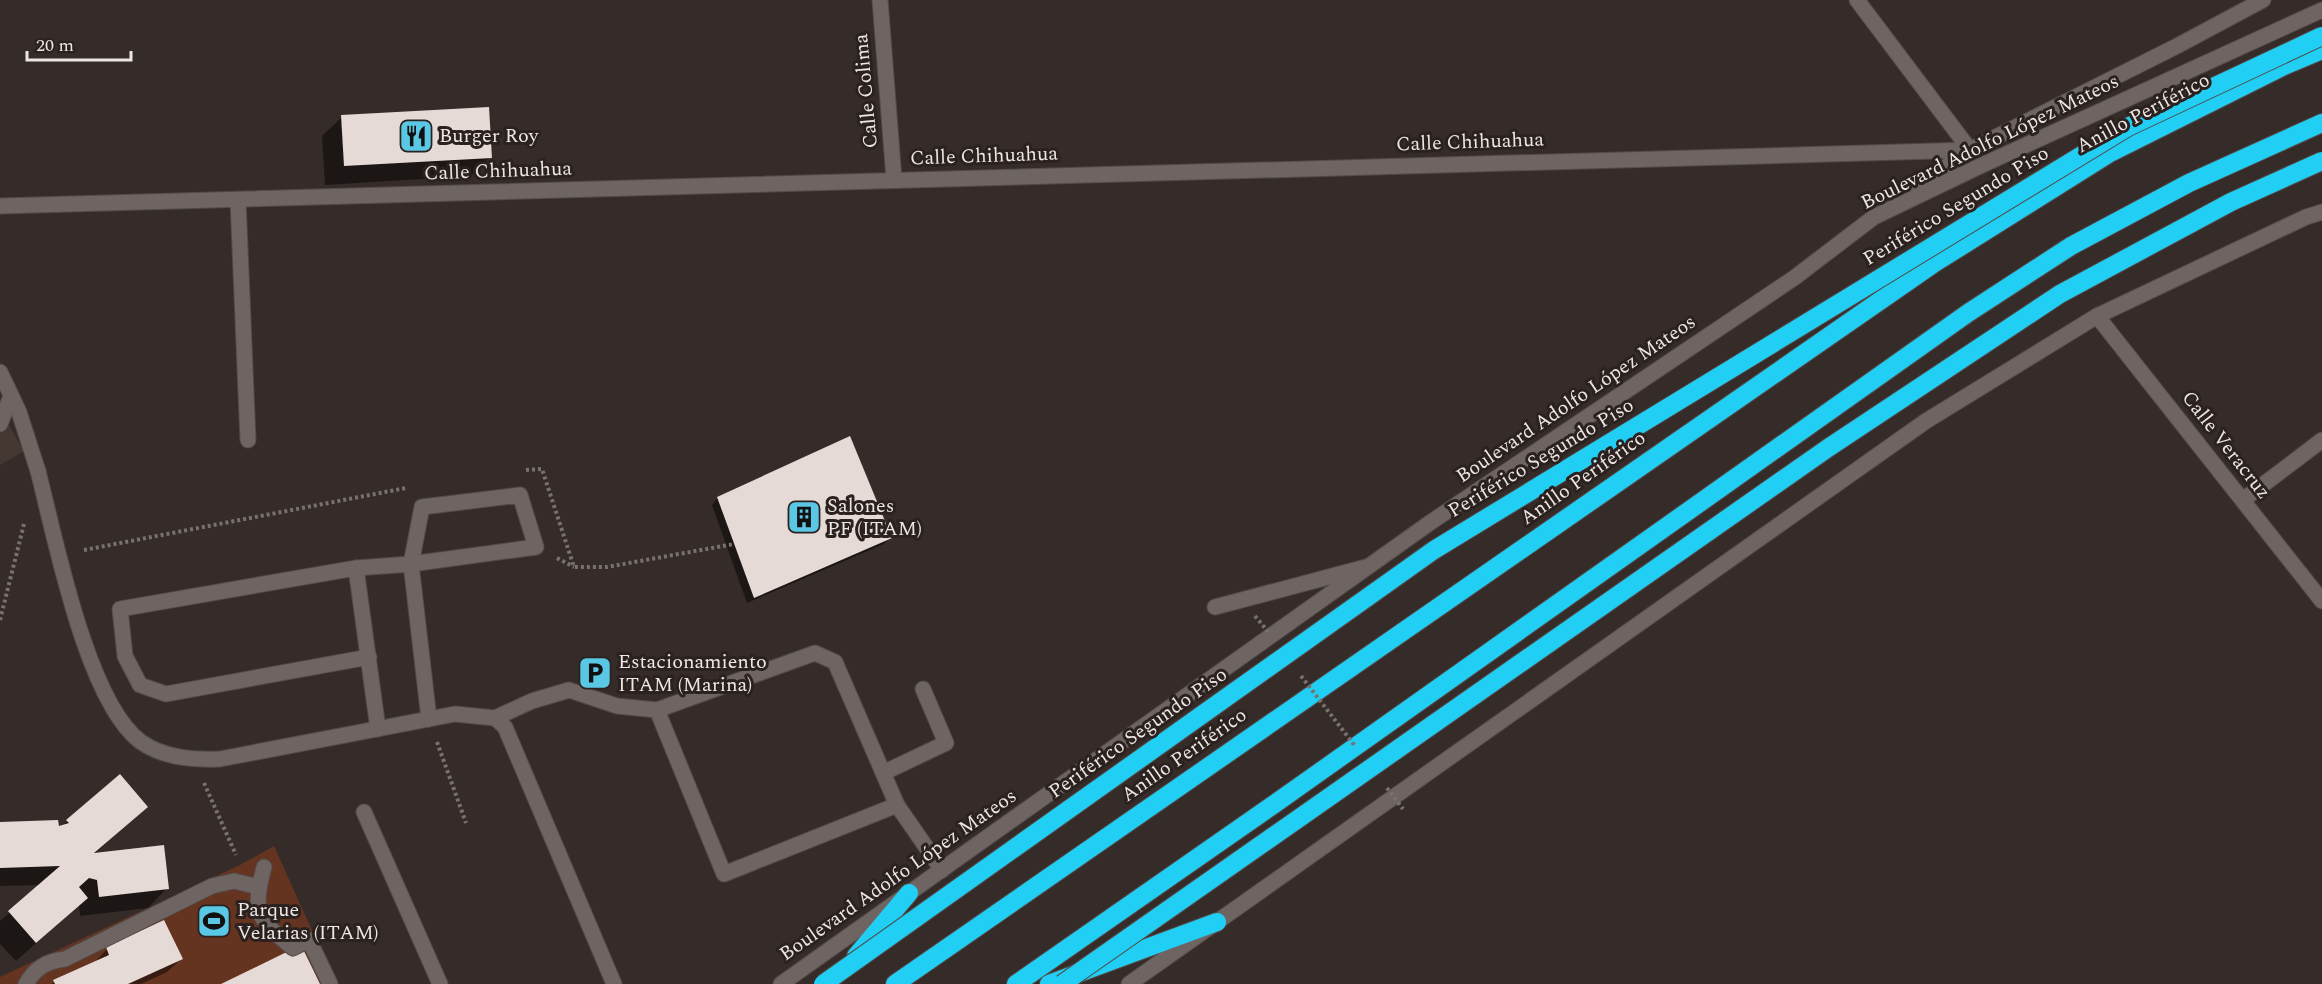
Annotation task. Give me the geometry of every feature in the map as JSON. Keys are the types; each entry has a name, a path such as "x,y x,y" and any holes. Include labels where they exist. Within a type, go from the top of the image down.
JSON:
{"highway":[{"name":"Periférico Segundo Piso","path":"824,984 1434,550 2128,127 2322,36"},
{"name":"Anillo Periférico","path":"895,984 1933,264 2110,153 2284,66 2322,50"},
{"path":"1016,984 1273,806 1968,313 2071,246 2130,214 2189,183 2322,123"},
{"path":"1062,984 1809,461 2060,294 2231,202 2322,161"},
{"path":"834,984 909,893"},
{"path":"1049,984 1217,922"}],"street":[{"name":"Calle Colima","path":"880,0 894,179"},
{"path":"1857,0 1970,150"},
{"path":"1874,217 1970,150 2263,0"},
{"name":"Boulevard Adolfo López Mateos","path":"781,984 1431,522 1794,278 1874,217 2322,10"},
{"name":"Calle Chihuahua","path":"0,206 1970,150"},
{"path":"238,201 248,440"},
{"path":"1129,984 1926,421 2097,316 2306,217 2322,212"},
{"name":"Calle Veracruz","path":"2097,316 2322,601"},
{"path":"0,372 38,471 86,651 119,720 142,743 157,750 193,760 220,759 455,714 495,718 532,701 569,690 618,706 657,710 815,653 835,662 897,805 942,870"},
{"path":"0,424 11,396"},
{"path":"2243,500 2322,440"},
{"path":"369,657 166,694 140,684 125,656 120,609 356,568 411,564 536,547 520,495 422,507 411,564 429,719"},
{"path":"1215,607 1369,566"},
{"path":"356,568 378,729"},
{"path":"884,773 946,743 923,689"},
{"path":"657,710 724,874 897,805"},
{"path":"495,718 505,727 614,984"},
{"path":"364,812 440,984"},
{"path":"264,867 259,908 267,926 293,948 309,940 330,984"},
{"path":"26,984 35,971 45,963 65,959 212,886 234,881 260,887"}],"path":[{"path":"0,620 26,516"},
{"path":"1256,616 1276,643"},
{"path":"1298,671 1361,754"},
{"path":"429,719 466,823"},
{"path":"193,760 240,865"},
{"path":"1382,782 1403,809"}],"shaded area":[{"path":"0,410 24,451 0,465"},
{"name":"Parque Velarias (ITAM)","path":"274,846 336,984 0,984 0,977 240,865"}],"building":[{"name":"Burger Roy","path":"489,107 492,158 344,166 341,115"},
{"name":"Salones PF (ITAM)","path":"850,436 892,538 754,598 717,497"},
{"path":"120,774 148,807 94,853 164,845 169,889 99,897 97,880 89,878 79,887 88,898 36,943 8,911 60,866 0,868 0,822 58,820 59,826 69,823 66,820"},
{"path":"164,920 183,959 128,984 55,984 53,980 109,955 106,947"},
{"path":"301,945 320,984 221,984"}],"place":[{"name":"Burger Roy","path":"416,136"},
{"name":"Salones PF (ITAM)","path":"804,517"},
{"name":"Estacionamiento ITAM (Marina)","path":"595,673"},
{"name":"Parque Velarias (ITAM)","path":"214,921"}]}
